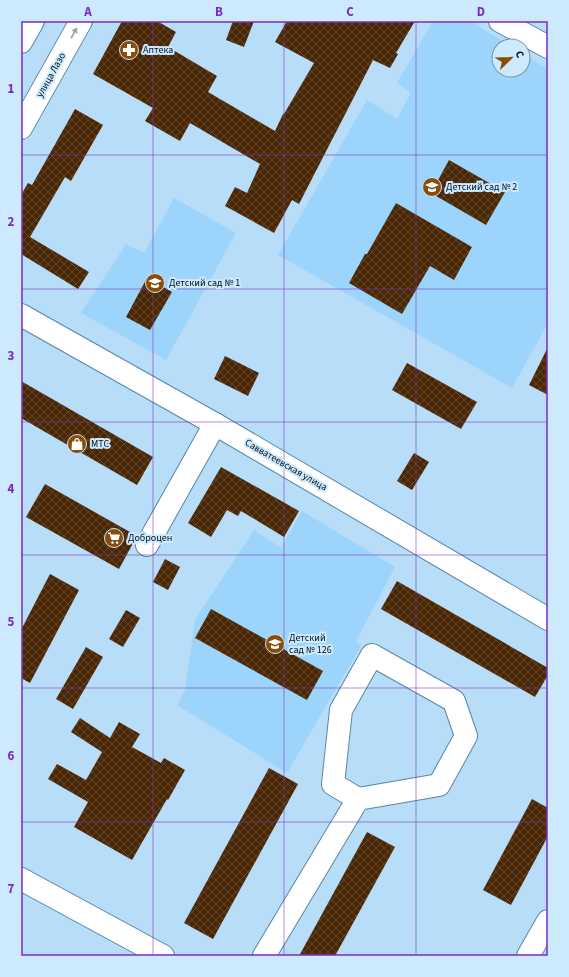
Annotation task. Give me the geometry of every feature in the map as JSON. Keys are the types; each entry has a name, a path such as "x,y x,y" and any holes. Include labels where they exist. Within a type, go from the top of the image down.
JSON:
{"street":[{"path":"21,42 33,21"},
{"name":"улица Лазо","path":"21,128 81,21"},
{"path":"500,21 548,47"},
{"name":"Савватеевская улица","path":"21,315 215,424 548,619"},
{"path":"147,544 215,424"},
{"path":"264,956 358,799 439,785 466,736 454,701 372,655 341,710 333,784 358,799"},
{"path":"21,879 163,956"},
{"path":"528,956 548,921"}],"shaded area":[{"name":"Детский сад № 2","path":"433,21 470,21 498,38 491,38 491,78 531,78 531,59 548,69 548,323 512,388 278,255 367,100 397,119 411,93 397,83"},
{"name":"Детский сад № 1","path":"174,198 236,233 166,360 81,313 126,244 144,253"},
{"name":"Детский сад № 126","path":"302,511 395,567 356,641 361,646 287,773 177,705 185,690 195,620 254,530 281,548"}],"building":[{"path":"122,21 157,21 176,32 168,47 217,76 208,92 275,131 283,114 314,63 275,42 287,21 415,21 396,53 398,54 390,68 373,60 299,204 292,200 274,233 225,206 235,187 247,193 260,164 190,123 180,141 145,121 153,108 93,74"},
{"path":"233,21 254,21 244,47 226,40"},
{"path":"75,109 103,125 71,181 65,177 30,237 89,272 78,289 21,254 21,195 28,183 32,185"},
{"path":"449,160 505,192 486,225 431,193"},
{"path":"396,203 472,247 454,280 430,266 402,314 349,283"},
{"path":"147,278 172,292 150,330 126,317"},
{"path":"548,347 548,395 529,385"},
{"path":"225,356 259,373 248,396 214,379"},
{"path":"407,363 477,402 461,429 392,390"},
{"path":"21,381 153,457 137,485 21,418"},
{"path":"414,453 429,462 412,490 397,481"},
{"path":"221,467 299,511 284,537 241,511 238,516 227,510 211,537 188,523"},
{"path":"45,484 137,536 119,569 26,517"},
{"path":"165,559 180,567 168,590 153,582"},
{"path":"50,574 79,590 30,683 21,678 21,630"},
{"path":"397,581 548,668 548,675 535,697 381,609"},
{"path":"211,609 323,671 307,700 195,638"},
{"path":"126,610 140,618 123,647 109,639"},
{"path":"86,647 103,657 73,709 56,699"},
{"path":"80,718 110,738 119,722 140,734 132,747 161,763 164,758 185,770 132,860 74,827 88,802 48,779 57,764 86,780 102,752 71,732"},
{"path":"269,768 298,784 213,939 184,923"},
{"path":"532,799 548,808 548,836 511,905 483,890"},
{"path":"367,832 395,847 335,956 299,956"}],"place":[{"name":"Аптека","path":"129,50"},
{"name":"Детский сад № 2","path":"432,187"},
{"name":"Детский сад № 1","path":"155,283"},
{"name":"МТС","path":"77,444"},
{"name":"Доброцен","path":"114,538"},
{"name":"Детский сад № 126","path":"275,644"}]}
